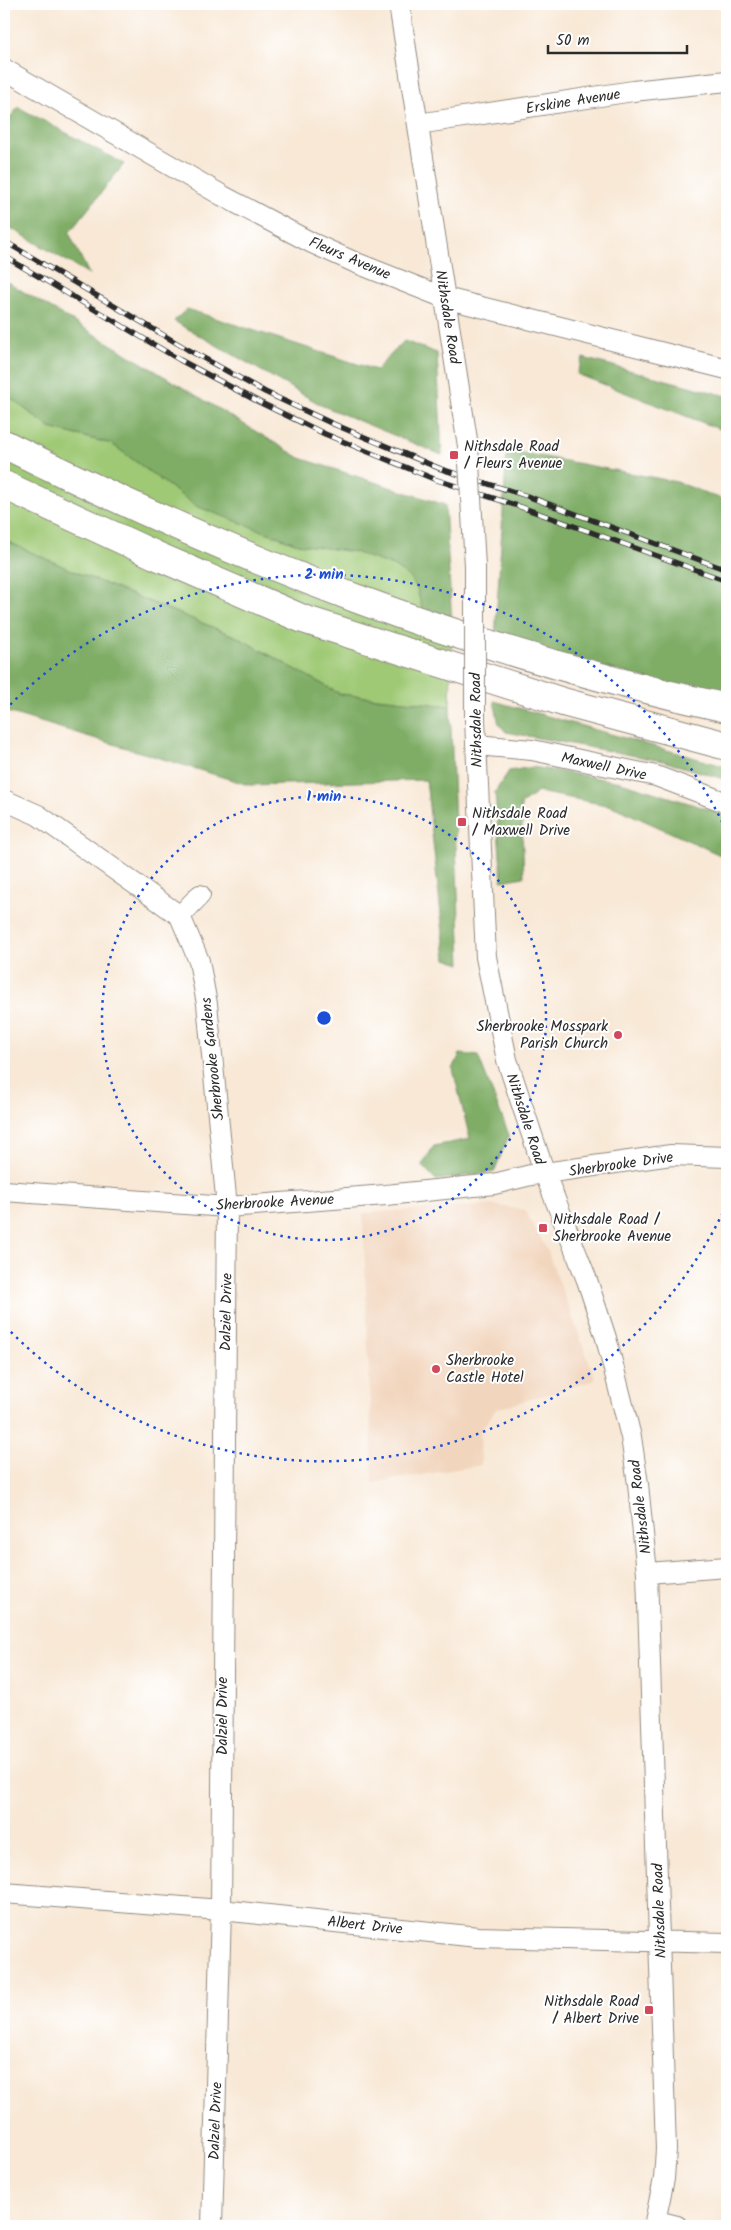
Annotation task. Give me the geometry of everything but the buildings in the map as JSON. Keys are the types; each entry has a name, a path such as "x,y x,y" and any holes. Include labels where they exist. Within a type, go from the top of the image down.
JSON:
{"highway":[{"path":"4,433 179,528"},
{"path":"4,444 179,528 317,585 436,628 579,672 727,708"},
{"path":"4,485 163,559 303,619 563,702 727,746"}],"street":[{"name":"Nithsdale Road","path":"399,4 468,446 475,566 475,720 486,957 507,1060 544,1174 587,1280 618,1380 631,1437 644,1533 647,1572 666,2148 655,2224"},
{"name":"Fleurs Avenue","path":"4,69 223,196 312,243 354,262 445,298 727,369"},
{"name":"Erskine Avenue","path":"418,124 633,91 727,81"},
{"name":"Maxwell Drive","path":"476,745 532,750 656,776 727,804"},
{"path":"4,800 38,815 180,916 200,895"},
{"name":"Sherbrooke Gardens","path":"180,916 199,961 207,1004 227,1207"},
{"name":"Sherbrooke Drive","path":"544,1174 671,1155 727,1157"},
{"name":"Sherbrooke Avenue","path":"4,1191 227,1207 386,1195 494,1184 544,1174"},
{"name":"Dalziel Drive","path":"212,2226 221,1910 227,1207"},
{"path":"647,1572 727,1566"},
{"name":"Albert Drive","path":"4,1892 221,1910 478,1937 727,1943"},
{"path":"655,2224 676,2226"}],"shaded area":[{"path":"493,1205 525,1210 547,1250 596,1380 496,1409 480,1431 481,1465 373,1483 363,1213"}],"green space":[{"path":"18,107 124,164 69,233 89,274 4,224 4,126"},
{"path":"4,280 300,458 445,505 452,624 423,612 417,589 411,578 393,566 355,552 298,544 196,506 112,444 50,428 4,393"},
{"path":"187,309 376,370 404,341 437,353 442,455 323,406 174,321"},
{"path":"583,358 727,396 727,432 577,374"},
{"path":"4,393 50,428 112,444 196,506 298,544 355,552 393,566 411,578 417,589 423,612 452,624 450,706 340,694 237,637 78,573 4,540"},
{"path":"507,450 677,482 727,501 727,701 495,637"},
{"path":"4,540 78,573 237,637 340,694 450,706 461,964 446,959 426,780 249,785 4,711"},
{"path":"494,701 727,767 727,780 663,761 506,732 499,724"},
{"path":"533,767 621,782 727,815 727,858 612,806 538,792 521,804 524,877 502,881 495,792 509,771"},
{"path":"460,1054 478,1056 509,1135 494,1172 436,1180 422,1165 434,1146 470,1139 453,1069"}],"railway":[{"path":"4,241 187,349 265,392 331,423 441,469 527,496 727,570"},
{"path":"4,256 180,360 325,434 434,479 521,507 727,581"}],"place":[{"name":"Nithsdale Road / Fleurs Avenue","path":"454,455"},
{"name":"Nithsdale Road / Maxwell Drive","path":"462,822"},
{"name":"Sherbrooke Mosspark Parish Church","path":"618,1035"},
{"name":"Nithsdale Road / Sherbrooke Avenue","path":"543,1228"},
{"name":"Sherbrooke Castle Hotel","path":"436,1369"},
{"name":"Nithsdale Road / Albert Drive","path":"649,2010"}]}
